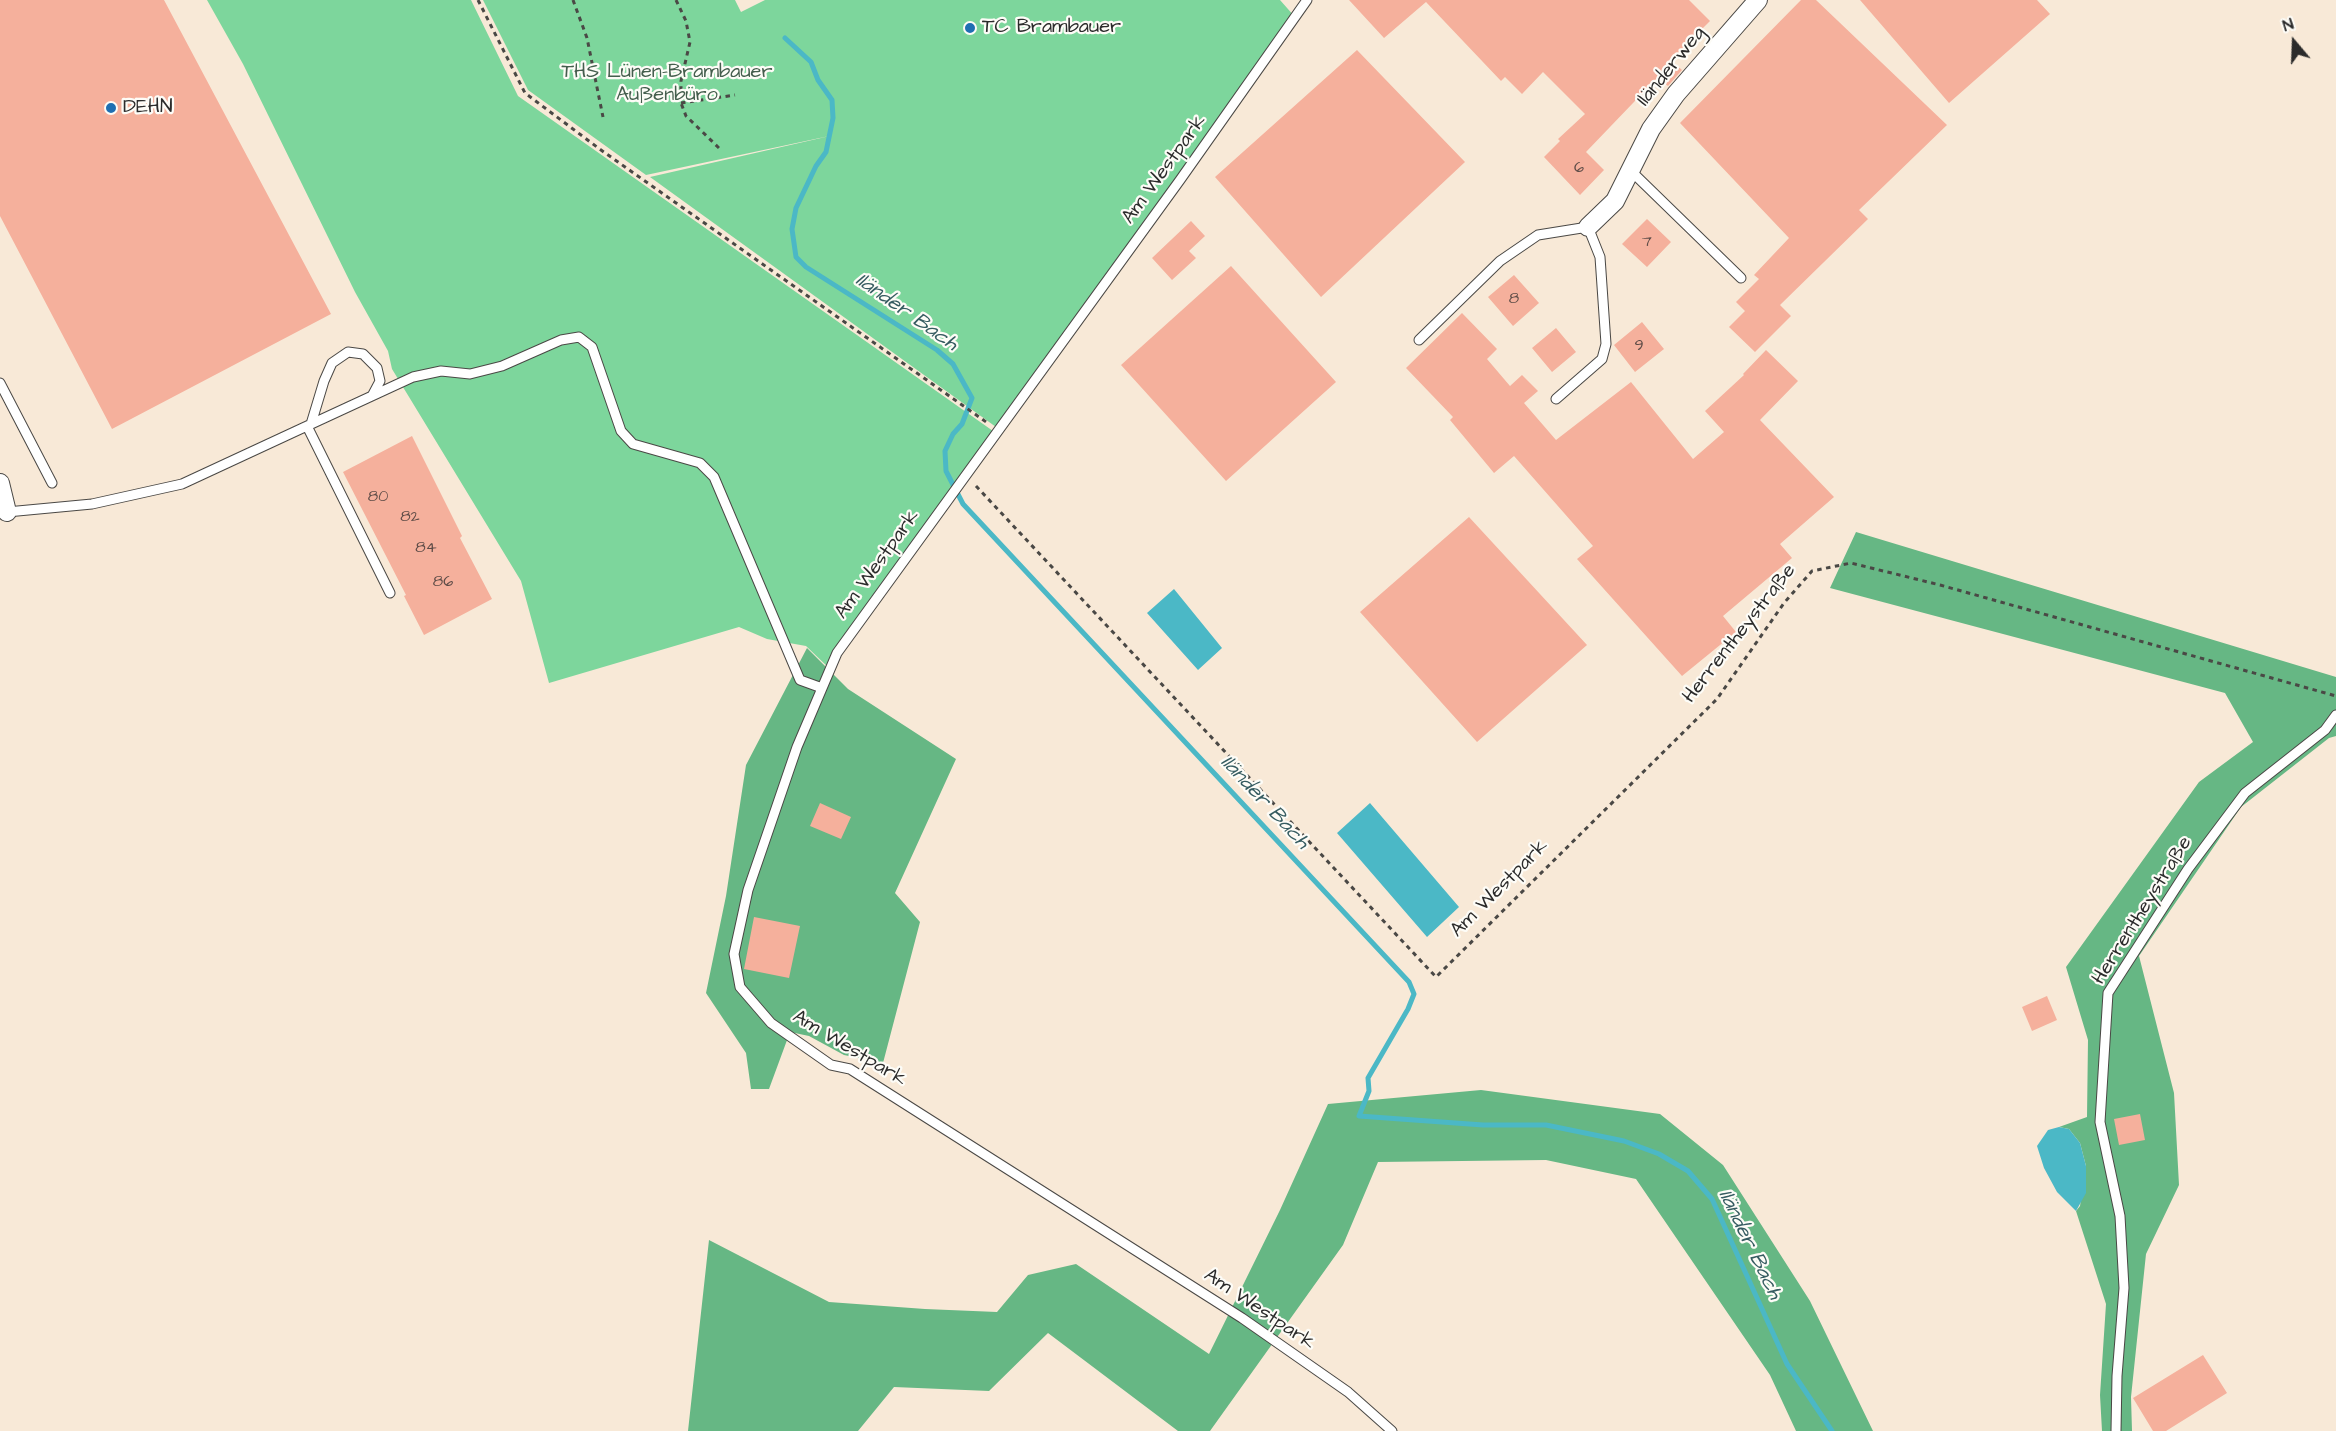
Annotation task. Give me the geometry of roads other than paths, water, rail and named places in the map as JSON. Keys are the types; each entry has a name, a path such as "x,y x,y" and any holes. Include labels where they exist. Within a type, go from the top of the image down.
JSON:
{"street":[{"name":"Iländerweg","path":"1588,227 1615,201 1651,129 1676,94 1758,0"},
{"path":"0,483 7,512"}],"lane":[{"name":"Am Westpark","path":"1307,0 1180,180 837,653 797,747 748,890 734,954 740,987 771,1023 831,1065 850,1069 1242,1318 1348,1392 1392,1431"},
{"path":"1630,170 1741,278"},
{"path":"1419,340 1500,261 1538,235 1588,227 1600,257 1606,344 1602,359 1556,399"},
{"path":"7,512 92,504 182,484 413,377 441,370 470,374 502,366 561,340 579,337 592,347 621,431 633,444 700,463 714,477 800,680 822,688"},
{"path":"372,396 380,381 377,369 363,354 348,352 332,363 309,425 390,593"},
{"path":"0,384 52,483"},
{"name":"Herrentheystraße","path":"2116,1431 2117,1376 2124,1288 2120,1216 2100,1122 2108,993 2188,869 2245,793 2325,730 2336,715"}],"water":[{"path":"1174,589 1222,648 1198,670 1147,613"},
{"path":"1370,803 1459,907 1427,937 1337,833"},
{"path":"2059,1127 2069,1129 2080,1143 2086,1166 2086,1193 2076,1211 2057,1192 2044,1168 2037,1146 2048,1130"}],"waterway":[{"name":"Iländer Bach","path":"785,38 811,62 818,80 832,100 833,118 826,152 816,166 796,208 792,229 796,257 806,267 937,350 953,364 972,398 962,424 953,434 945,451 946,471 963,504 1409,982 1414,994 1408,1009 1368,1078 1369,1091 1359,1116 1483,1125 1546,1125 1624,1141 1659,1154 1688,1171 1712,1199 1787,1364 1832,1431"}],"place":[{"name":"TC Brambauer","path":"970,28"},
{"name":"DEHN","path":"111,108"}],"park label":[{"name":"THS Lünen-Brambauer Außenbüro","path":"667,84"}]}
